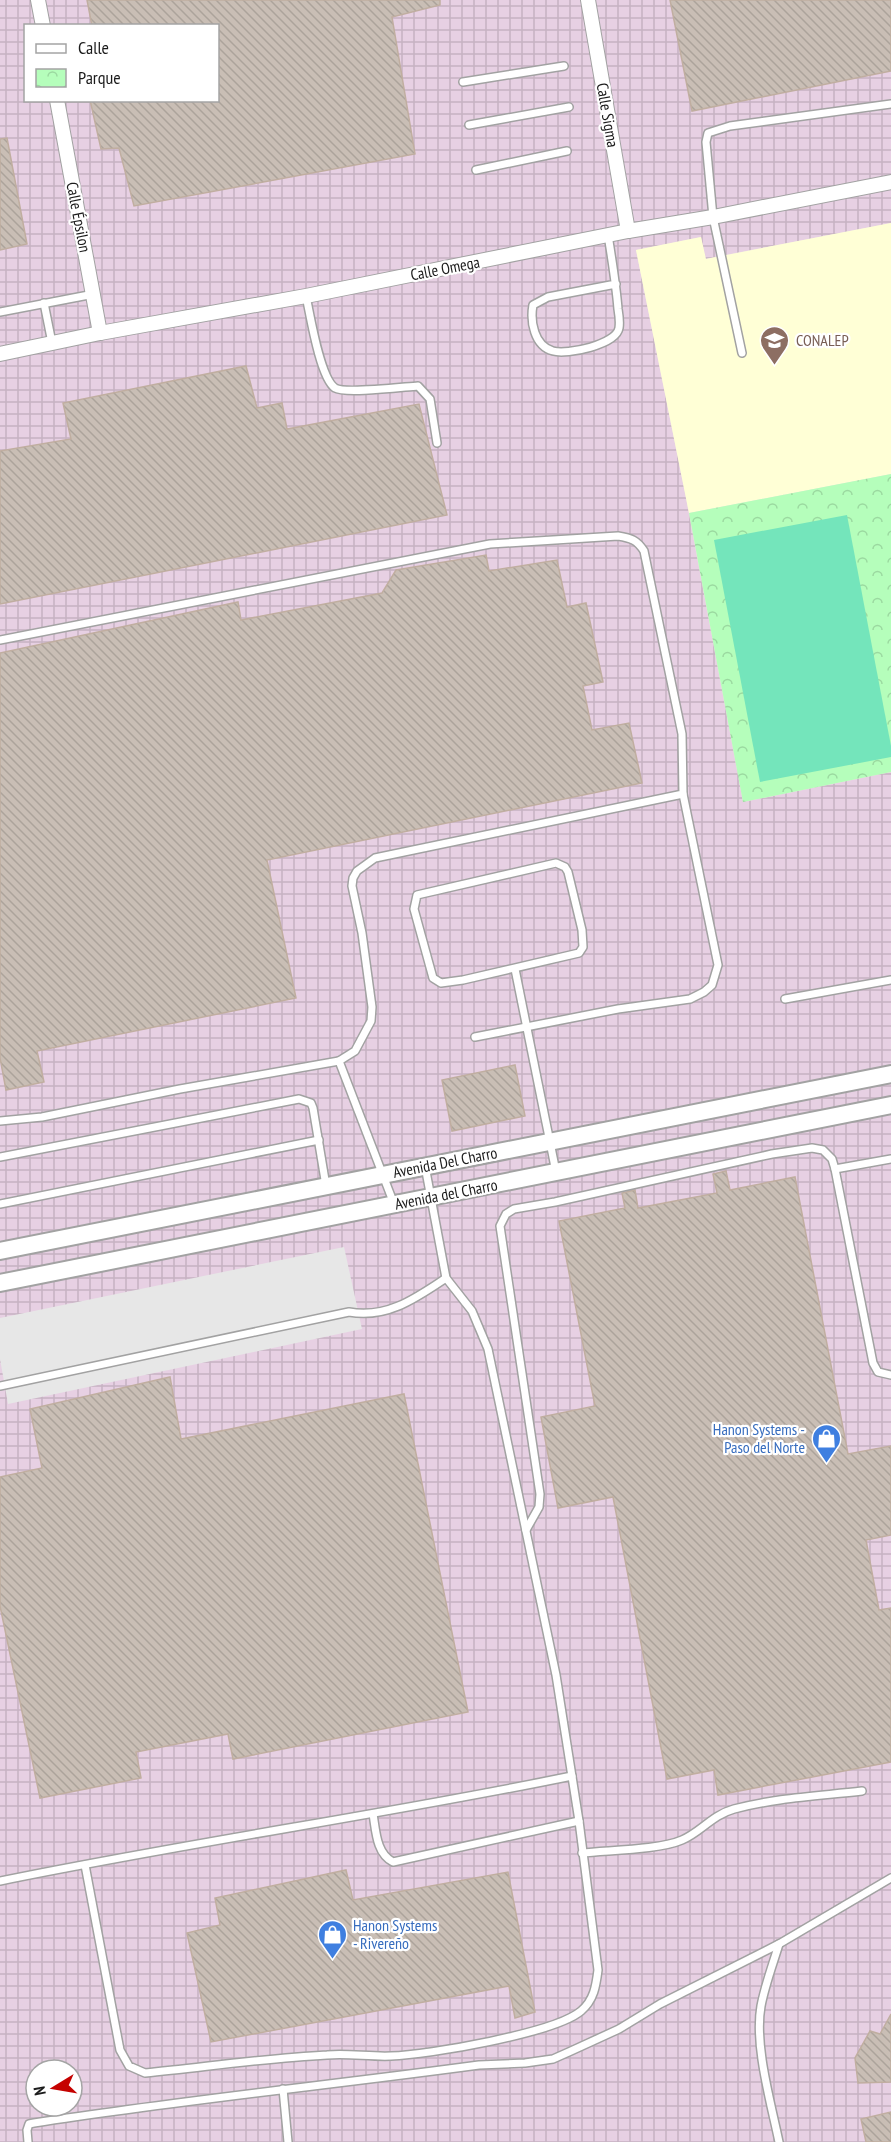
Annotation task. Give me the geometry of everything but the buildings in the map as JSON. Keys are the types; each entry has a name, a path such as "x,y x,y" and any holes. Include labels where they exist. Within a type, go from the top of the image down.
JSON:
{"street":[{"path":"38,0 43,24"},
{"name":"Calle Sigma","path":"588,0 628,231"},
{"name":"Calle Épsilon","path":"57,102 100,333"},
{"name":"Calle Omega","path":"0,354 891,182"},
{"name":"Avenida Del Charro","path":"0,1251 891,1074"},
{"name":"Avenida del Charro","path":"0,1282 891,1105"}],"lane":[{"path":"463,82 564,66"},
{"path":"742,353 713,217 706,142 708,133 729,126 766,120 891,104"},
{"path":"470,125 569,107"},
{"path":"476,170 567,151"},
{"path":"608,235 616,284 620,327 615,337 601,345 565,351 553,351 539,342 530,316 533,305 548,297 616,284"},
{"path":"0,312 94,294"},
{"path":"306,296 314,338 328,381 336,389 350,390 418,386 430,399 437,443"},
{"path":"44,303 52,343"},
{"path":"0,640 490,544 618,536 638,541 644,551 682,734 683,794 718,965 712,985 690,999 618,1009 475,1037"},
{"path":"0,1121 42,1117 180,1089 339,1061 355,1052 371,1021 372,1007 362,933 352,886 357,871 366,863 375,858 683,794"},
{"path":"556,863 565,867 582,930 582,950 574,956 515,969 441,983 433,978 414,909 417,895 556,863"},
{"path":"515,969 556,1172"},
{"path":"784,999 891,980"},
{"path":"339,1061 394,1204"},
{"path":"0,1157 299,1099 311,1103 313,1108 326,1186"},
{"path":"0,1204 319,1140"},
{"path":"526,1530 539,1507 540,1494 501,1227 506,1214 514,1209 772,1154 812,1148 823,1150 829,1153 835,1169 873,1363 878,1372 891,1375"},
{"path":"835,1169 891,1159"},
{"path":"85,1865 120,2050 129,2066 145,2073 329,2054 392,2056 449,2049 562,2022 579,2013 590,2003 596,1987 598,1970 579,1821 556,1675 489,1349 472,1311 446,1278 425,1166"},
{"path":"0,1386 349,1312 361,1314 394,1309 421,1295 446,1278"},
{"path":"0,1881 572,1776"},
{"path":"582,1853 663,1845 682,1840 723,1814 764,1802 862,1791"},
{"path":"373,1814 380,1850 385,1858 393,1862 579,1821"},
{"path":"28,2142 27,2130 29,2124 34,2123 186,2100 479,2065 553,2059 619,2029 660,2004 779,1944 891,1878"},
{"path":"779,1944 761,2007 760,2029 761,2053 779,2142"},
{"path":"283,2089 288,2142"}],"shaded area":[{"path":"0,0 891,0 891,223 705,259 701,237 636,250 686,498 743,802 891,772 891,2142 0,2142"},
{"name":"CONALEP","path":"891,223 891,474 689,513 636,250 701,237 706,259"},
{"path":"344,1247 362,1329 8,1404 0,1359 0,1318"}],"green space":[{"path":"891,474 891,772 743,802 689,513"},
{"path":"847,515 891,746 891,757 760,782 714,540"}],"place":[{"name":"CONALEP","path":"775,366"},
{"name":"Hanon Systems - Paso del Norte","path":"826,1464"},
{"name":"Hanon Systems - Rivereño","path":"332,1960"}]}
